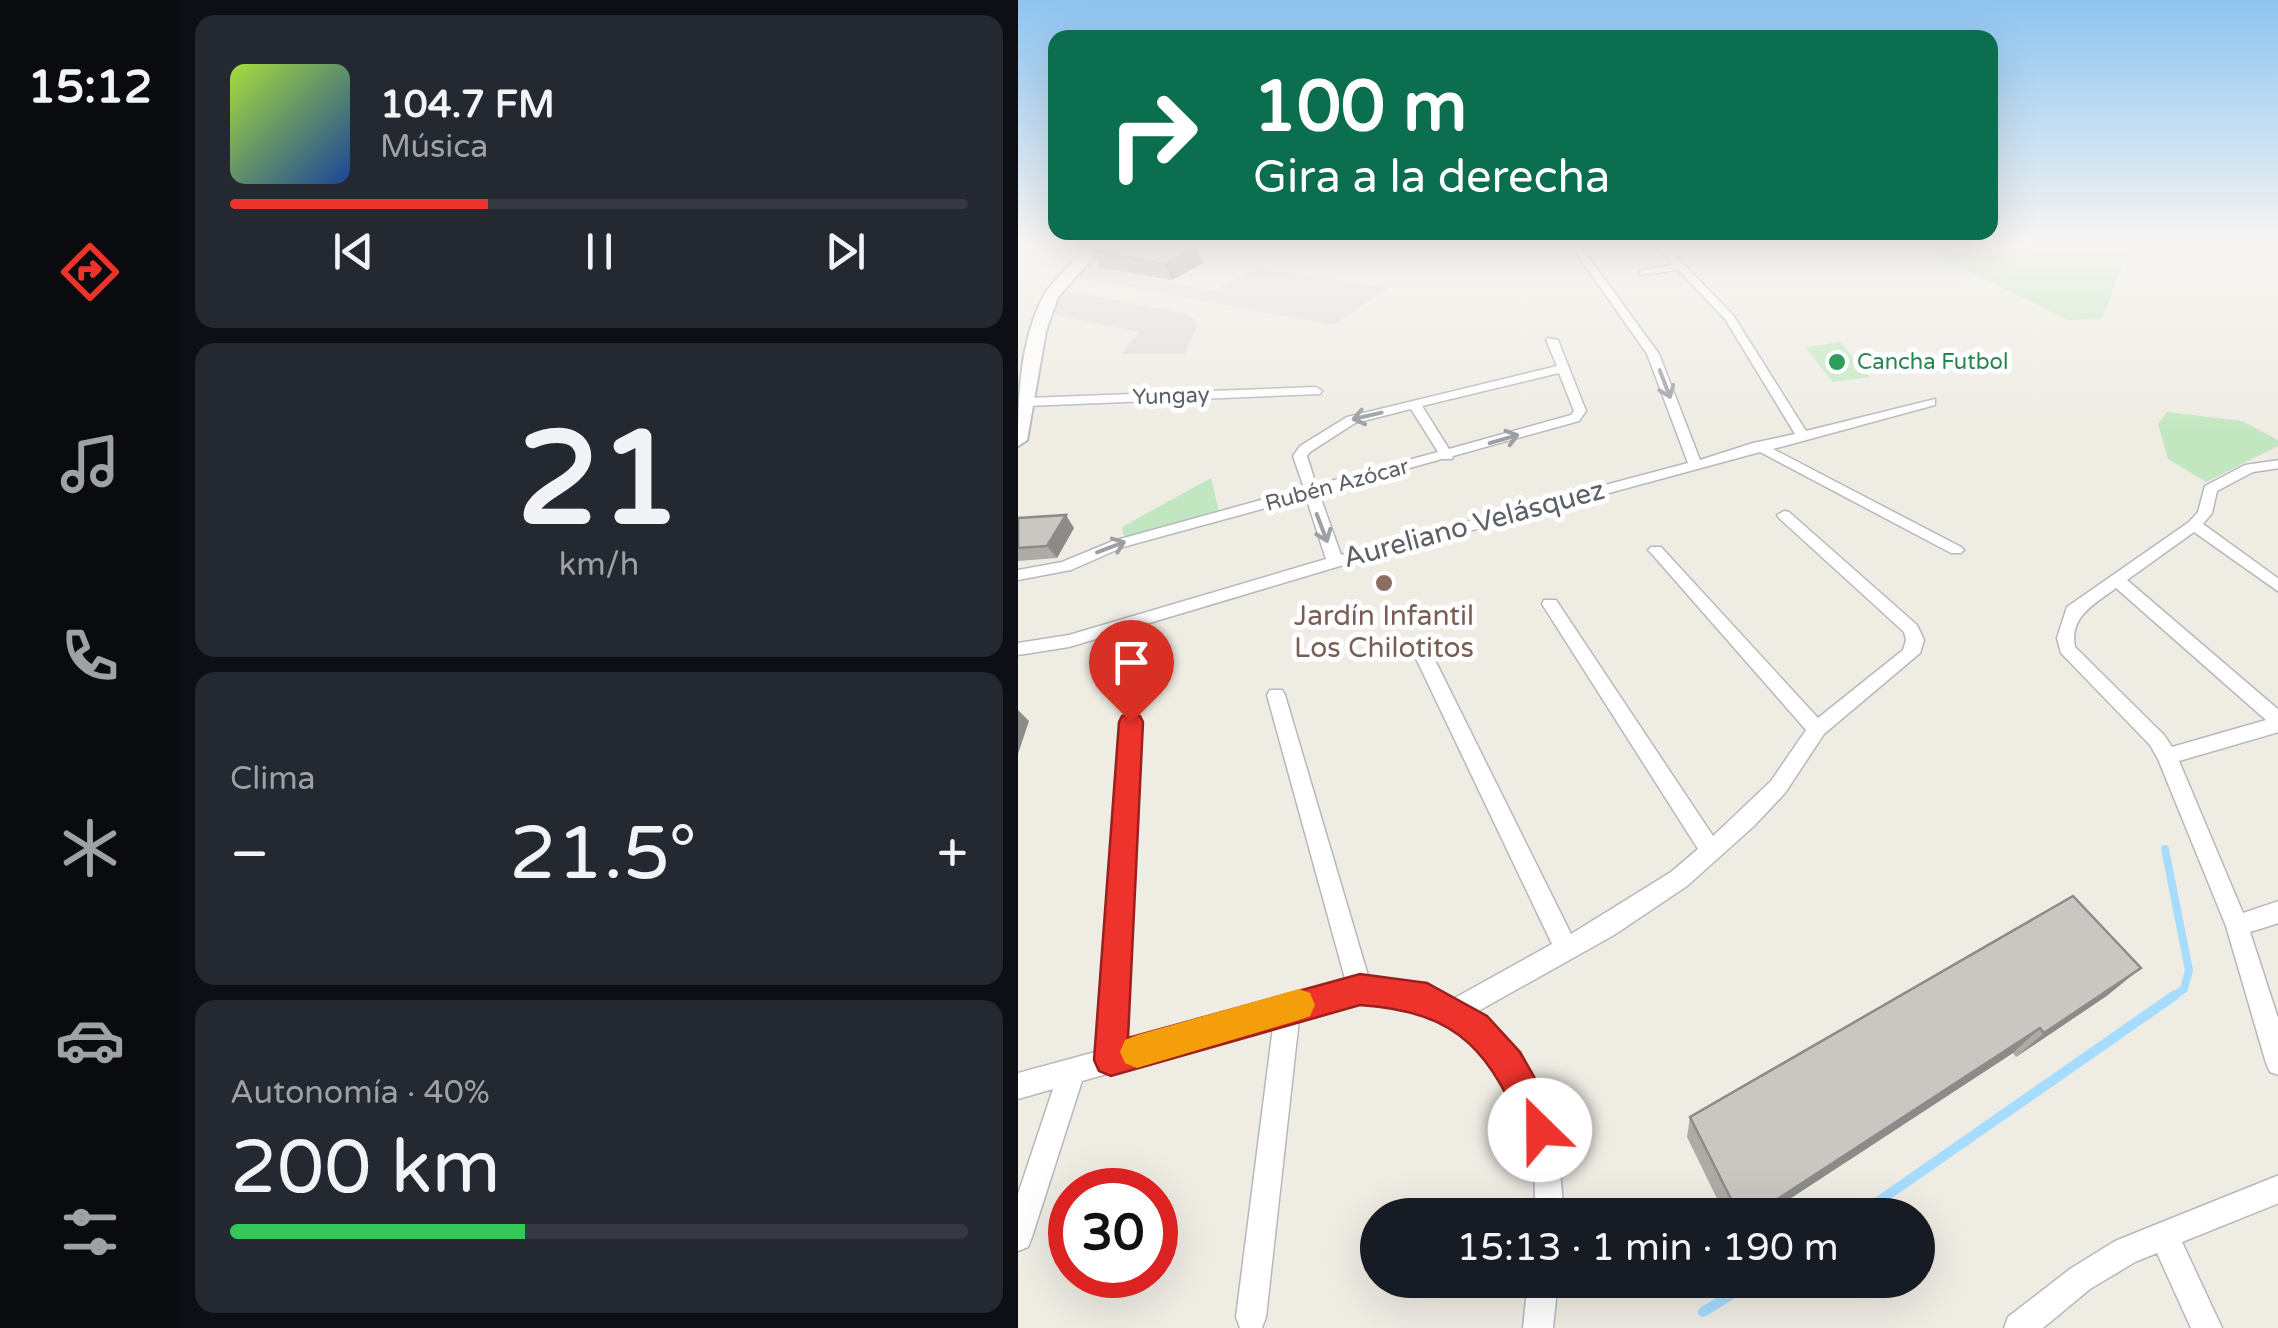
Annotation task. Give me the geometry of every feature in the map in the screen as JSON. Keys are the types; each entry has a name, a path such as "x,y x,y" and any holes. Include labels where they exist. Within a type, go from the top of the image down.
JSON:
{"street":[{"path":"1018,440 1038,331 1047,306"},
{"path":"1619,306 1653,354 1695,464"},
{"path":"1718,306 1730,318 1802,435"},
{"name":"Rubén Azócar","path":"1018,575 1045,572 1118,544 1575,418 1580,411 1552,340"},
{"path":"1336,562 1309,493 1300,456 1304,450 1350,420 1564,368"},
{"name":"Yungay","path":"1027,402 1316,390"},
{"name":"Aureliano Velásquez","path":"1018,649 1069,641 1336,562 1930,402"},
{"path":"1415,405 1447,456"},
{"path":"1758,446 1956,550"},
{"path":"2278,464 2250,468 2210,489 2206,513 2118,582 2072,611 2065,638 2067,648 2157,740 2167,756 2237,926 2278,1063"},
{"path":"1454,1012 1639,906 1712,852 1778,786 1817,729 1911,653 1915,640 1911,629 1784,515"},
{"path":"2194,525 2278,588"},
{"path":"1656,550 1817,729"},
{"path":"2118,582 2278,723"},
{"path":"1550,604 1712,852"},
{"path":"1420,650 1567,950"},
{"path":"1276,695 1360,990"},
{"path":"1111,1060 1131,722"},
{"path":"2167,756 2278,723"},
{"path":"2237,926 2278,912"},
{"path":"1018,1086 1288,1007 1360,990 1401,992 1454,1012 1476,1027 1502,1055 1533,1105 1548,1198"},
{"path":"1251,1318 1288,1007"},
{"path":"1018,1237 1072,1071"},
{"path":"2019,1328 2080,1278 2125,1251 2278,1189"},
{"path":"2164,1235 2207,1328"},
{"path":"1538,1328 1540,1298"}],"shaded area":[{"path":"1053,306 1148,306 1185,313 1195,319 1197,326 1185,354 1121,354 1139,332 1051,314"},
{"path":"1231,306 1362,306 1334,325"}],"green space":[{"path":"2039,306 2107,306 2102,319 2067,320"},
{"name":"Cancha Futbol","path":"1840,342 1870,377 1833,382 1805,347"},
{"path":"2167,412 2242,421 2278,440 2278,446 2206,482 2168,459 2158,424"},
{"path":"1211,478 1220,516 1125,541 1122,527"}],"building":[{"path":"1066,515 1047,546 1018,548 1018,518"},
{"path":"2073,896 2141,968 2044,1033 2040,1028 1779,1198 1730,1198 1690,1117"}],"waterway":[{"path":"2165,849 2189,970 2184,989 2171,998"},
{"path":"1883,1198 2175,995"},
{"path":"1703,1312 1726,1298"}],"slow traffic":[{"path":"1137,1052 1299,1005"}],"place":[{"name":"Cancha Futbol","path":"1837,362"},
{"name":"Jardín Infantil Los Chilotitos","path":"1384,583"}],"route":[{"path":"1131,722 1111,1060 1288,1007 1360,990 1401,992 1427,999 1476,1027 1509,1064 1533,1105 1540,1130"}]}
